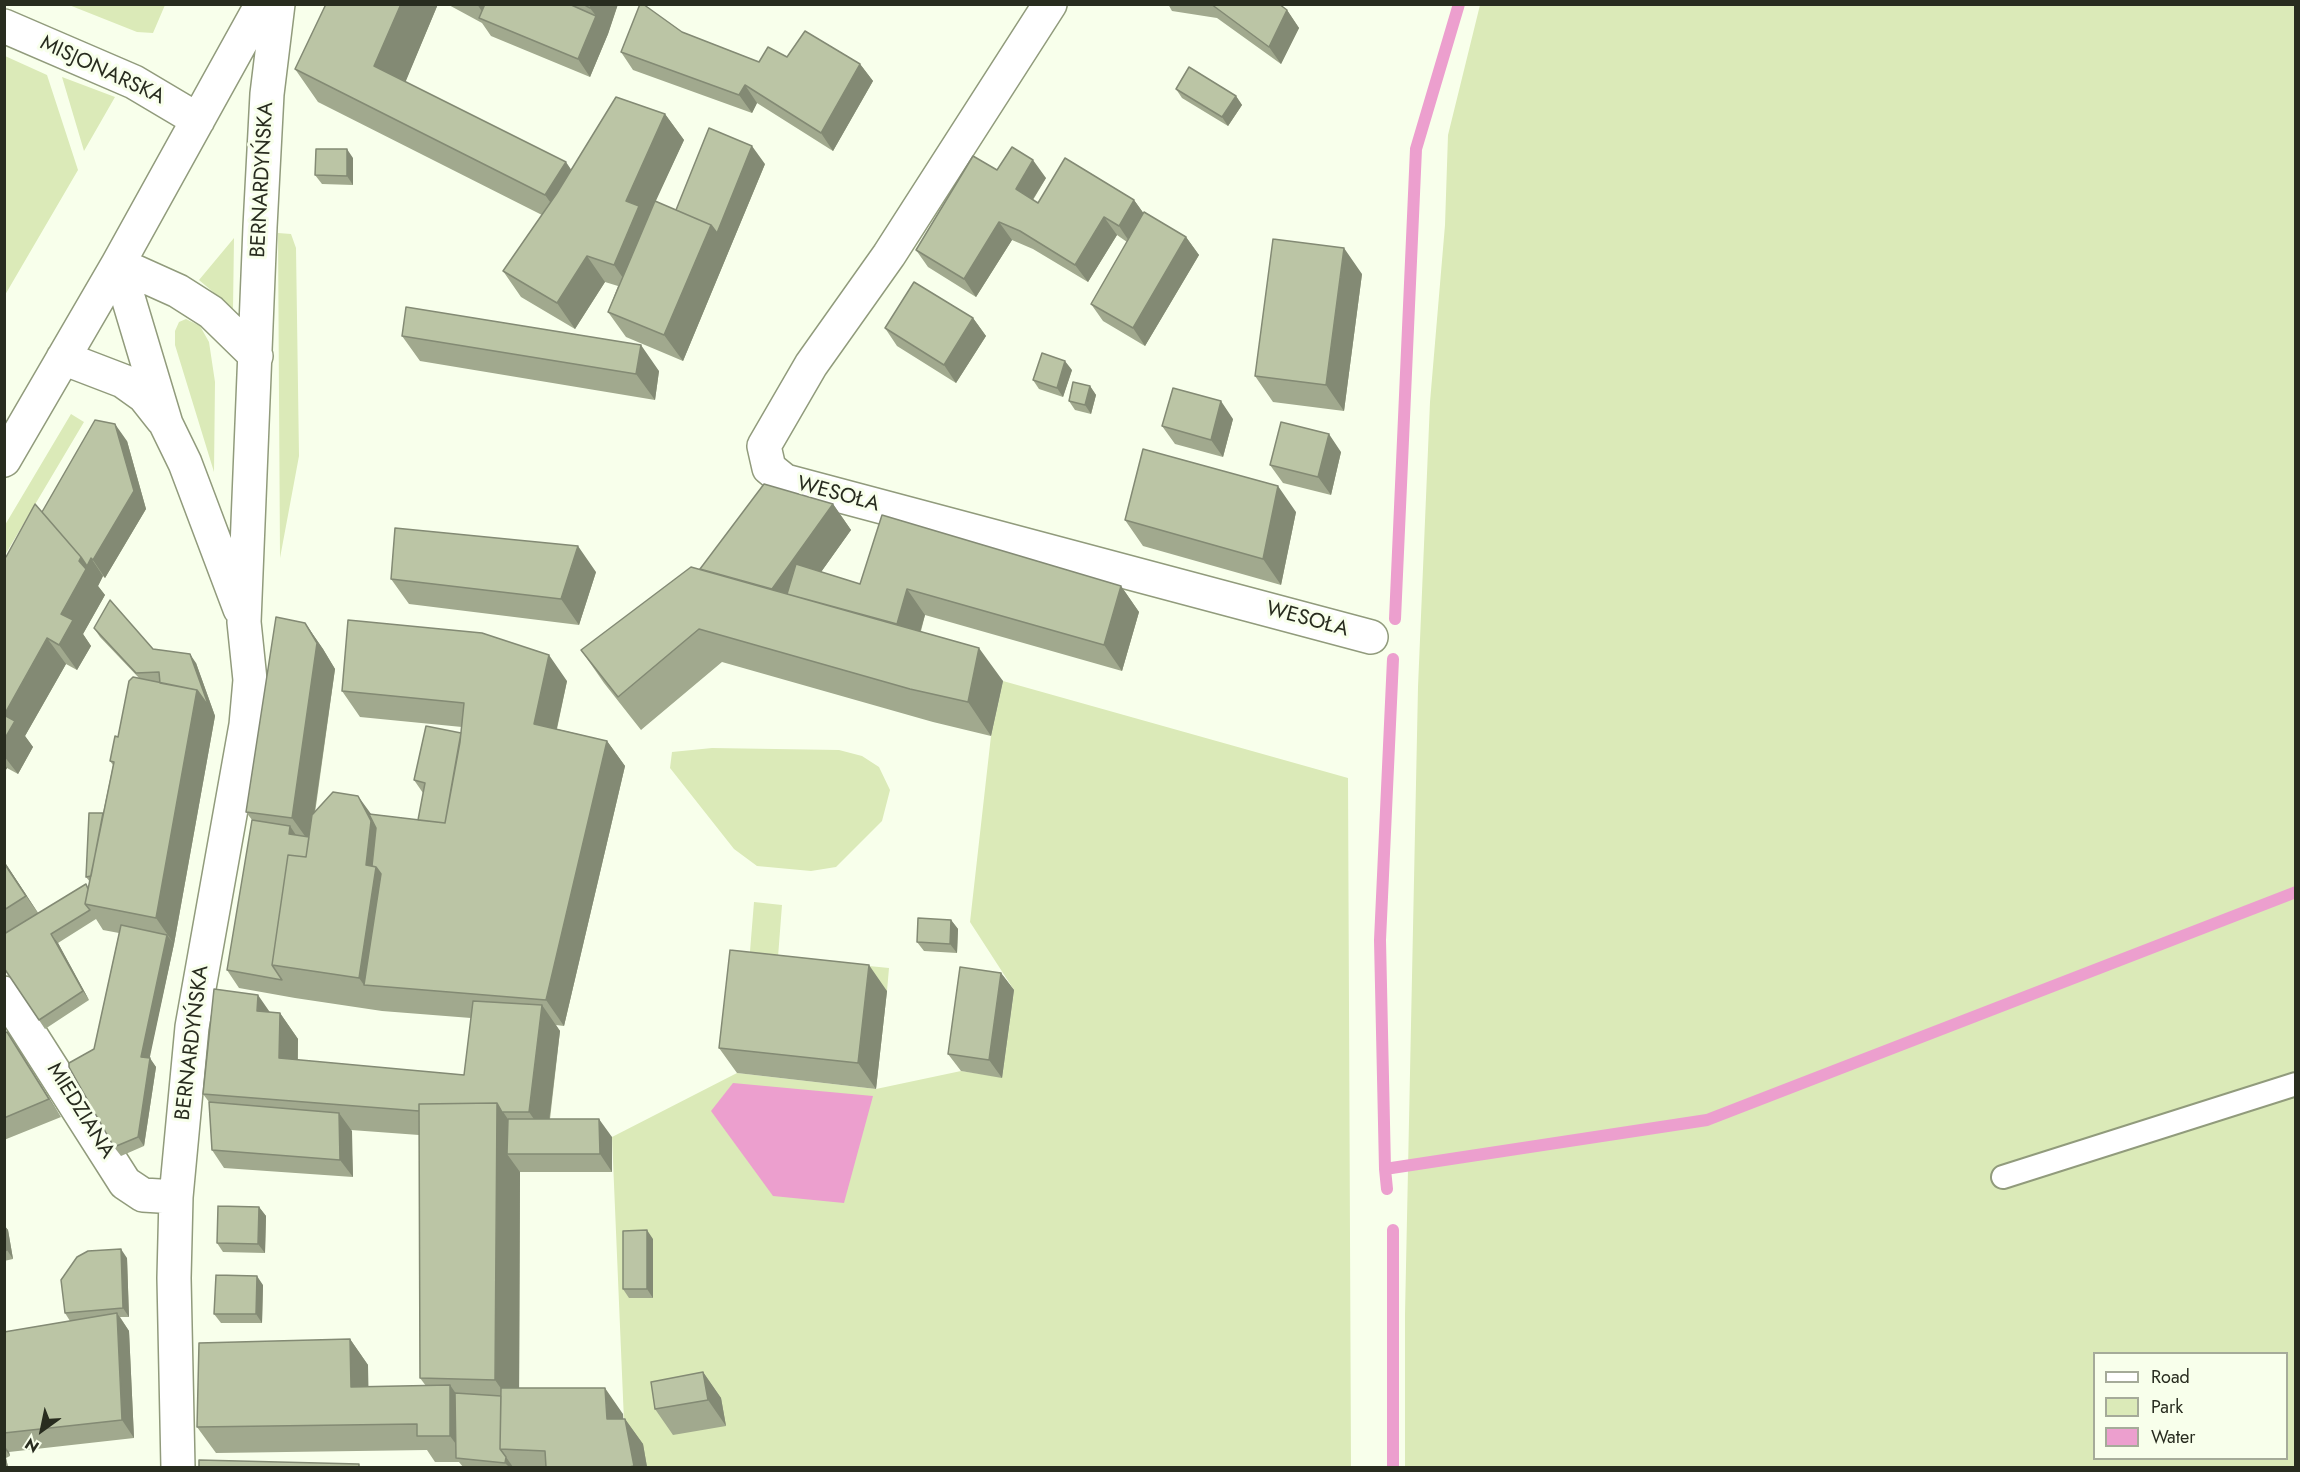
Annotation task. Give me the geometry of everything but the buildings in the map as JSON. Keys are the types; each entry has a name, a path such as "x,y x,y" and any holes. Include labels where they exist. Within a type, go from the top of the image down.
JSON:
{"street":[{"path":"4,460 118,264 262,4"},
{"name":"BERNARDYŃSKA","path":"178,1467 174,1278 176,1197 192,1028 246,725 250,680 244,622 267,94 278,4"},
{"name":"WESOŁA","path":"1050,4 889,255 811,365 764,446 769,468 785,481 1371,637"},
{"name":"MISJONARSKA","path":"4,26 134,82 198,120"},
{"path":"118,264 178,291 211,312 256,356"},
{"name":"BERNARDYŃSKA","path":"118,264 166,424 185,463 244,622"},
{"name":"BERNARDYŃSKA","path":"63,357 123,381 144,396 166,424"},
{"name":"MIEDZIANA","path":"4,993 125,1183 143,1195 176,1197"}],"lane":[{"path":"2003,1177 2295,1084"}],"green space":[{"path":"69,5 165,5 153,33 137,32"},
{"path":"1480,5 2295,5 2295,1467 1405,1468 1405,1314 1418,687 1430,402 1445,225 1448,135"},
{"path":"5,56 47,75 78,170 5,295"},
{"path":"62,77 115,97 84,151"},
{"path":"278,233 291,234 296,248 299,456 280,558"},
{"path":"234,238 233,309 199,280"},
{"path":"186,319 200,326 209,342 215,382 214,472 175,345 175,331 179,322"},
{"path":"71,414 84,422 5,555 5,525"},
{"path":"1003,681 1348,778 1351,1467 647,1467 625,1445 612,1137 737,1073 876,1089 961,1071 1002,1077 1014,990 970,922 991,736"},
{"path":"712,748 839,750 862,756 879,767 890,790 882,821 836,867 811,871 757,866 734,849 670,768 672,752"},
{"path":"754,902 782,905 778,957 889,968 887,991 748,976"}],"water":[{"path":"733,1083 873,1096 844,1203 773,1196 711,1111"}],"waterway":[{"path":"1395,619 1416,149 1459,4"},
{"path":"1387,1189 1380,940 1393,659"},
{"path":"1385,1169 1707,1120 2296,892"},
{"path":"1393,1230 1393,1468"}]}
